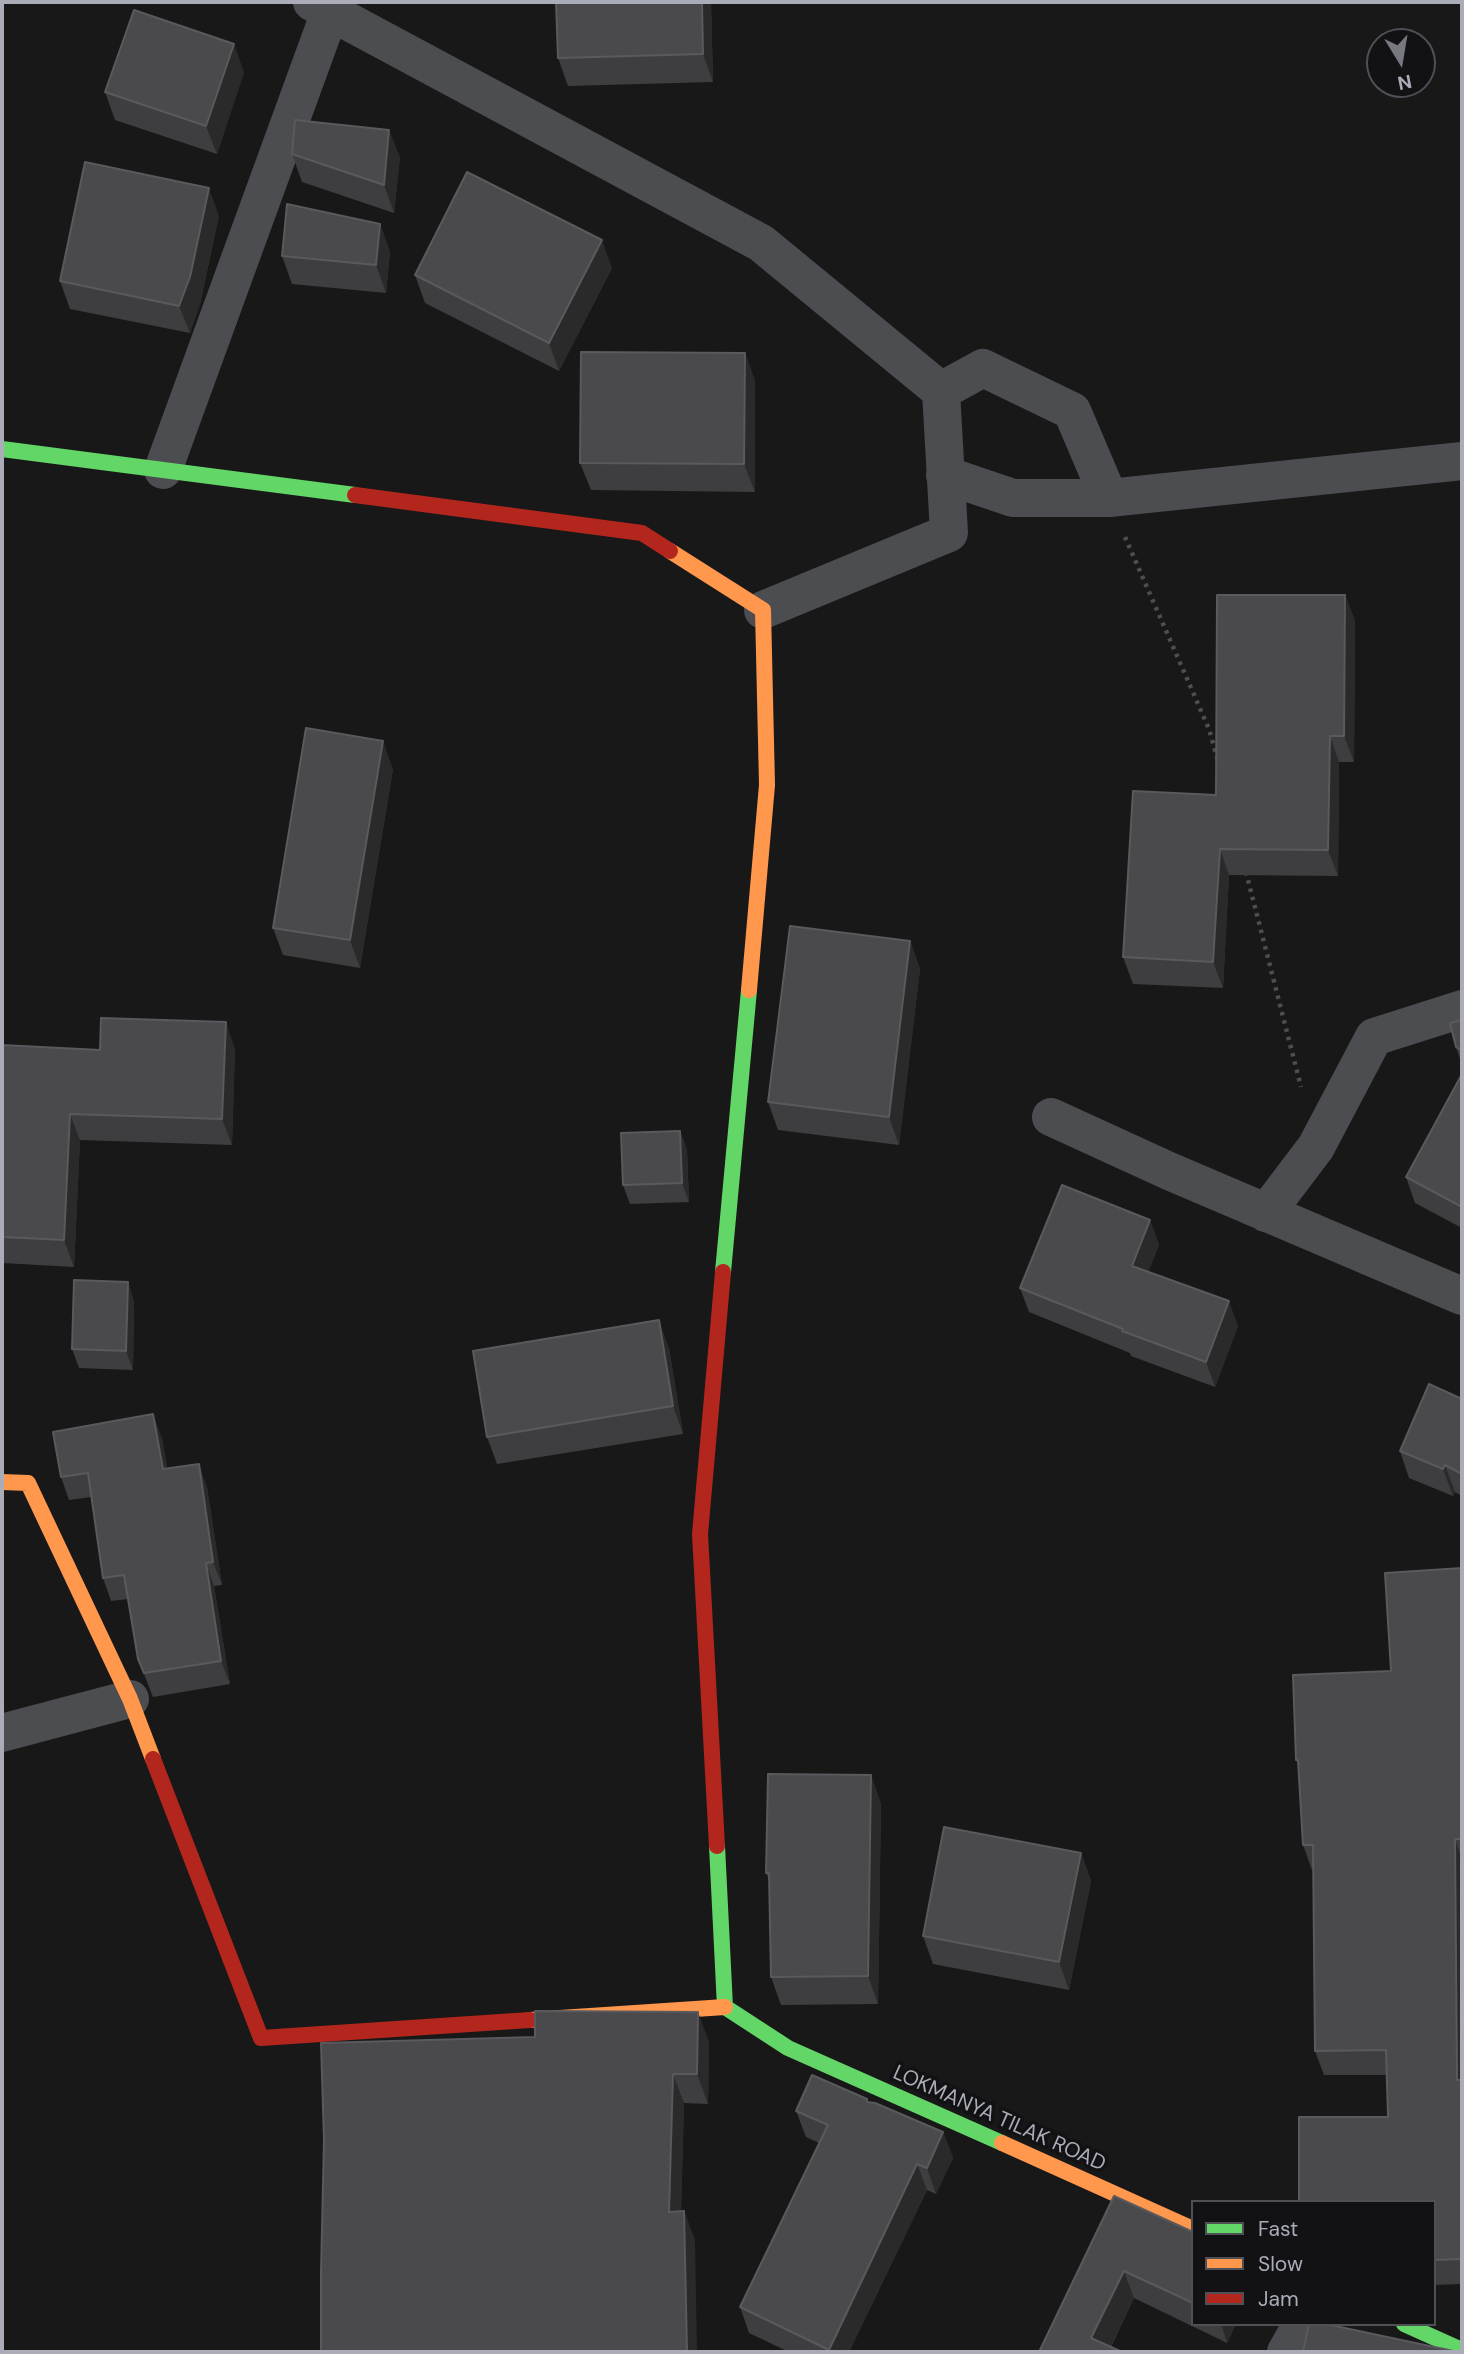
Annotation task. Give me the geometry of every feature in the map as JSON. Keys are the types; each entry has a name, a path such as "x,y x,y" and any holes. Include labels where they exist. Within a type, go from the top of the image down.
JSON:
{"main road":[{"path":"2,449 642,533 763,610 767,785 700,1534 725,2007 261,2038 131,1699 28,1483 2,1482"},
{"name":"LOKMANYA TILAK ROAD","path":"725,2007 788,2048 1191,2229"},
{"path":"1408,2326 1462,2350"}],"street":[{"path":"163,470 321,7 761,243 941,391 949,533 763,610"},
{"path":"941,391 983,368 1072,411 1108,498"},
{"path":"945,475 1013,498 1108,498 1462,461"},
{"path":"1266,1213 1316,1146 1374,1037 1462,1009"},
{"path":"1051,1118 1462,1296"},
{"path":"2,1733 131,1699"},
{"path":"1286,2352 1301,2326"}],"path":[{"path":"1108,498 1209,729 1220,769"},
{"path":"1244,864 1316,1146"}],"building":[{"path":"556,2 702,2 703,54 558,58"},
{"path":"134,10 234,44 206,126 105,92"},
{"path":"295,120 389,130 384,185 292,154"},
{"path":"85,162 209,188 190,277 179,306 60,281"},
{"path":"467,172 602,240 549,343 415,275"},
{"path":"287,204 380,224 376,265 282,256"},
{"path":"581,352 745,353 744,464 580,463"},
{"path":"1217,595 1345,595 1344,736 1330,736 1328,850 1220,849 1213,962 1123,957 1133,791 1216,795"},
{"path":"306,728 383,741 350,940 273,928"},
{"path":"790,926 910,941 889,1117 768,1102"},
{"path":"101,1018 226,1022 222,1119 70,1114 64,1240 2,1237 2,1045 100,1050"},
{"path":"1462,1020 1462,1051 1456,1047 1450,1023"},
{"path":"1462,1074 1462,1207 1406,1177"},
{"path":"680,1131 682,1183 623,1185 621,1133"},
{"path":"1062,1185 1150,1220 1132,1266 1229,1301 1206,1362 1122,1331 1123,1329 1020,1288"},
{"path":"74,1280 128,1282 126,1351 72,1349"},
{"path":"659,1320 673,1406 487,1437 473,1351"},
{"path":"1429,1384 1462,1399 1462,1474 1445,1465 1443,1469 1400,1451"},
{"path":"153,1414 163,1469 199,1464 213,1562 206,1563 221,1661 144,1673 138,1659 124,1575 103,1578 88,1473 61,1477 53,1432"},
{"path":"1462,1568 1462,1839 1455,1839 1457,2080 1462,2080 1462,2259 1436,2260 1436,2200 1299,2200 1299,2117 1388,2117 1386,2050 1315,2051 1313,1845 1303,1845 1293,1675 1391,1671 1385,1573"},
{"path":"768,1774 871,1775 868,1976 771,1977 769,1873 766,1873"},
{"path":"944,1827 1081,1853 1059,1962 923,1936"},
{"path":"535,2011 698,2012 697,2074 673,2074 669,2212 684,2211 687,2352 321,2352 324,2140 321,2043 535,2037"},
{"path":"812,2075 867,2099 867,2102 943,2132 927,2168 917,2164 829,2350 740,2307 828,2125 796,2111"},
{"path":"1114,2196 1191,2231 1191,2302 1124,2271 1091,2338 1122,2352 1039,2352"},
{"path":"1309,2326 1335,2326 1458,2352 1303,2352"}],"traffic: fast":[{"path":"2,449 355,495"},
{"path":"723,1272 749,990"},
{"path":"717,1846 725,2007 788,2048 1002,2143"},
{"path":"1408,2326 1462,2350"}],"traffic: slow":[{"path":"670,551 763,610 767,785 749,990"},
{"path":"2,1482 28,1483 130,1699 153,1759"},
{"path":"530,2020 725,2007"},
{"path":"1002,2143 1191,2228"}],"traffic: jam":[{"path":"355,495 642,533 670,551"},
{"path":"717,1846 700,1534 723,1272"},
{"path":"153,1759 261,2038 530,2020"}]}
